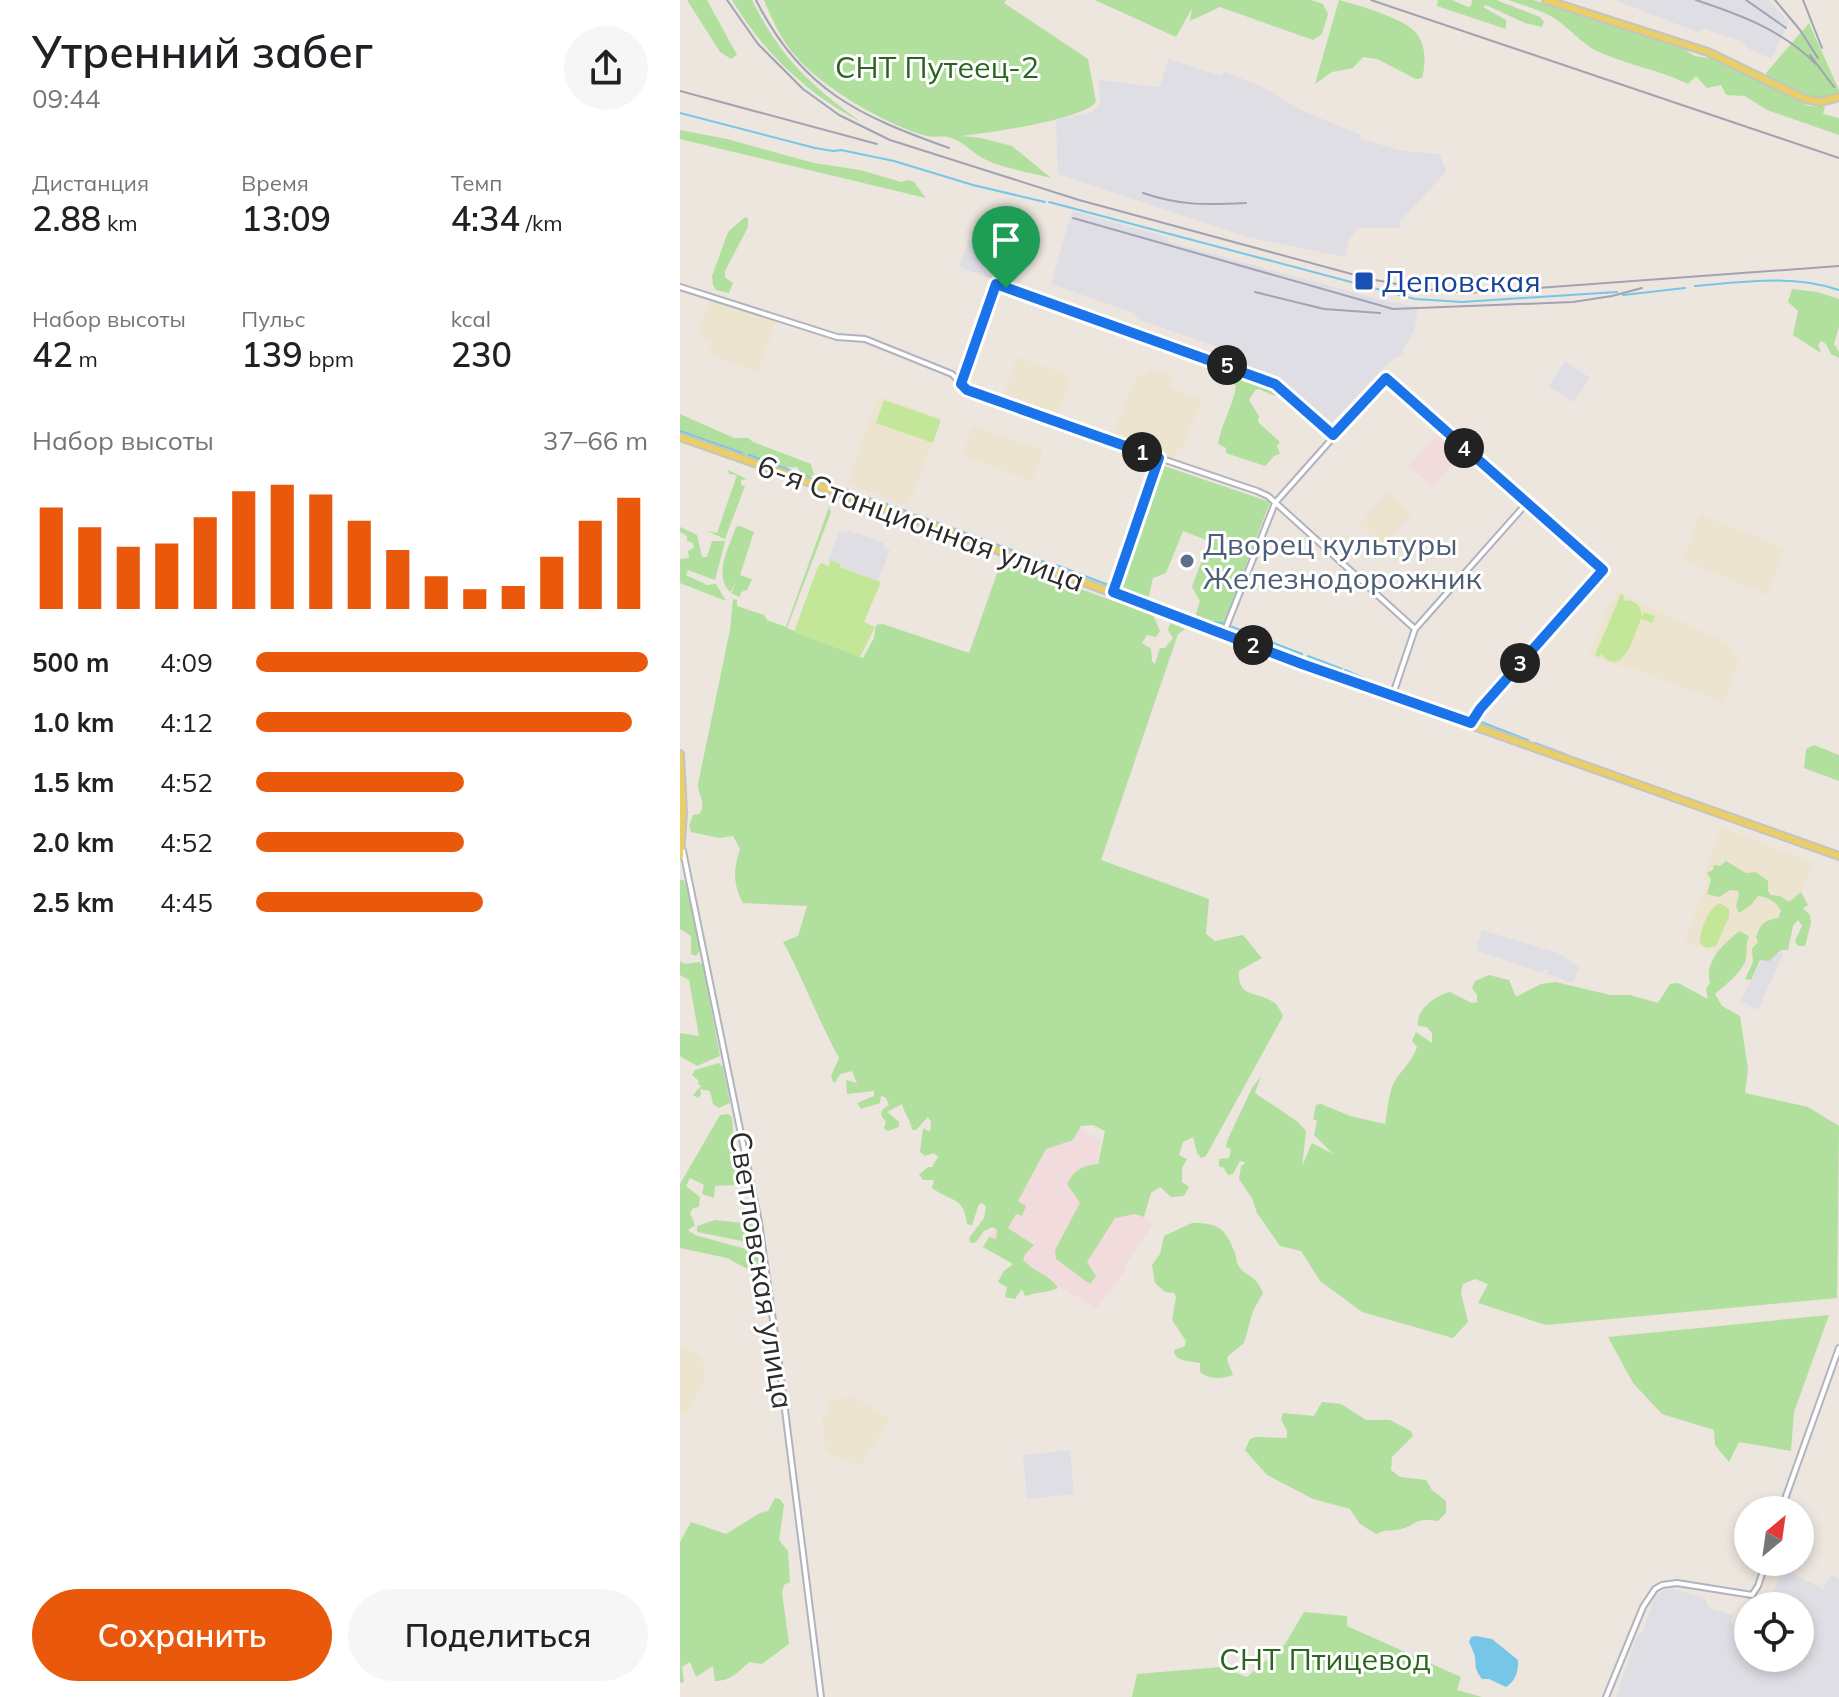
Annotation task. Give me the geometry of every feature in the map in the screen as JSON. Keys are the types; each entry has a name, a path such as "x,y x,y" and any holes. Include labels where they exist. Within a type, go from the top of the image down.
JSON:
{"main road":[{"path":"1546,0 1708,52 1805,99 1821,102 1839,97"},
{"name":"6-я Станционная улица","path":"680,437 1113,592 1392,697 1839,856"},
{"path":"680,754 683,783 680,856"}],"street":[{"path":"961,384 996,284 1275,384 1333,435"},
{"path":"680,287 837,337 865,339 952,374 979,397 1257,491 1275,503 1415,629"},
{"path":"1223,635 1275,503 1386,378 1603,570 1471,723"},
{"path":"1113,592 1159,458"},
{"path":"1392,697 1415,629 1526,504"},
{"name":"Светловская улица","path":"682,847 759,1222 821,1697"},
{"path":"1786,1496 1839,1348"},
{"path":"1606,1697 1643,1607 1655,1589 1677,1583 1752,1595 1761,1576"}],"shaded area":[{"path":"1615,0 1769,0 1789,23 1771,59 1747,48 1741,41 1705,29 1697,32"},
{"path":"1168,59 1220,76 1225,72 1258,85 1303,111 1361,135 1361,139 1402,151 1440,154 1446,172 1400,221 1400,228 1358,228 1349,240 1345,257 1251,238 1058,174 1056,120 1092,112 1100,104 1099,80 1160,87"},
{"path":"1072,211 1168,237 1168,242 1418,307 1414,331 1403,349 1404,353 1388,363 1331,423 1279,382 1231,363 1233,352 1142,321 1134,313 1051,284"},
{"path":"969,240 996,250 1021,254 1011,285 959,267"},
{"path":"711,298 776,321 758,372 709,354 713,340 698,335"},
{"path":"1017,357 1071,376 1057,416 1003,397"},
{"path":"1565,361 1590,378 1573,402 1549,386"},
{"path":"1151,368 1173,376 1170,387 1202,400 1182,449 1178,448 1173,460 1116,440 1112,435 1137,376 1140,377 1141,373 1148,375"},
{"path":"886,398 941,419 908,506 847,484 876,400"},
{"path":"973,426 1043,449 1032,481 962,456"},
{"path":"1436,435 1460,456 1432,487 1409,466"},
{"path":"1388,492 1412,513 1383,545 1359,524"},
{"path":"1700,515 1785,548 1767,595 1683,560"},
{"path":"839,530 846,533 848,530 884,543 883,547 890,550 878,581 828,562"},
{"path":"1619,591 1729,644 1739,662 1723,703 1651,675 1589,656 1609,604"},
{"path":"1721,828 1813,862 1784,939 1761,931 1747,968 1685,941 1707,881 1703,879"},
{"path":"1482,930 1558,953 1579,967 1573,983 1547,974 1548,970 1545,969 1543,973 1476,950"},
{"path":"1784,952 1758,1010 1740,1001 1764,956"},
{"path":"1058,1118 1101,1140 1096,1174 1152,1225 1124,1267 1126,1269 1097,1308 985,1246"},
{"path":"680,1344 702,1357 705,1379 686,1415 680,1411"},
{"path":"852,1397 890,1418 861,1466 826,1453 822,1415 829,1413 828,1400"},
{"path":"1070,1450 1074,1494 1027,1499 1023,1455"},
{"path":"1831,1575 1839,1578 1839,1697 1616,1697 1655,1595 1670,1588 1701,1597 1709,1608 1733,1615 1734,1672 1814,1672 1814,1592 1773,1592 1781,1576 1798,1576 1823,1589"}],"green space":[{"path":"687,0 707,0 737,55 731,59 720,52"},
{"path":"732,0 752,0 785,54 811,82 861,122 823,99 788,70 758,37"},
{"name":"СНТ Путеец-2","path":"764,0 1006,0 1004,3 1088,59 1096,102 1087,109 1054,120 962,136 1012,146 1051,178 1005,167 988,161 956,140 927,136 893,123 836,91 793,53"},
{"path":"1095,0 1311,0 1323,4 1328,14 1322,34 1313,40 1220,7 1190,21 1192,8 1176,37"},
{"path":"1339,0 1381,13 1412,28 1424,50 1422,78 1416,79 1377,59 1363,57 1353,68 1332,72 1315,84"},
{"path":"1438,0 1452,0 1468,7 1472,0 1496,0 1540,17 1544,22 1542,27 1525,23 1486,5 1483,7 1506,20 1506,29 1437,6"},
{"path":"1508,0 1533,0 1675,44 1695,56 1714,59 1808,106 1825,107 1823,114 1839,118 1839,135 1767,110 1745,96 1726,95 1721,85 1707,88 1696,76 1688,84 1610,57 1586,44 1549,15"},
{"path":"1809,23 1839,94 1811,97 1768,79 1766,73"},
{"path":"680,130 727,139 814,163 860,170 901,182 908,180 914,182 926,198 680,139"},
{"path":"745,217 748,218 748,227 725,271 725,277 733,283 729,293 716,290 712,276 728,232"},
{"path":"1792,289 1839,299 1839,327 1834,344 1839,358 1831,354 1822,341 1818,344 1821,353 1793,335 1798,311 1788,302"},
{"path":"1237,373 1274,385 1279,391 1275,396 1255,390 1249,400 1259,416 1258,422 1280,442 1277,446 1280,454 1265,466 1226,453 1226,448 1218,444 1236,386 1233,383"},
{"path":"884,400 941,420 933,443 876,423"},
{"path":"680,414 734,438 748,438 811,464 814,475 808,477 802,475 797,467 768,464 680,432"},
{"path":"1161,465 1270,502 1222,628 1195,617 1200,601 1192,587 1209,541 1183,531 1166,573 1153,578 1148,600 1117,588"},
{"path":"728,470 747,479 741,480 741,485 745,486 725,539 707,531 717,533 737,475 729,474"},
{"path":"829,507 831,512 787,628 863,658 874,638 876,625 883,624 969,653 1000,565 1005,562 1153,615 1160,631 1156,637 1147,635 1142,643 1151,649 1155,664 1160,648 1165,648 1173,638 1168,630 1170,623 1185,629 1178,634 1101,860 1209,899 1206,934 1215,941 1243,935 1262,958 1239,971 1239,980 1245,990 1276,1004 1283,1016 1206,1156 1201,1158 1197,1153 1193,1137 1183,1142 1179,1155 1187,1159 1182,1168 1182,1182 1189,1187 1184,1196 1171,1197 1160,1187 1151,1193 1144,1217 1135,1214 1115,1218 1087,1262 1096,1276 1090,1284 1056,1259 1055,1250 1080,1203 1067,1184 1080,1169 1098,1164 1105,1131 1093,1125 1081,1126 1073,1140 1046,1149 1018,1201 1026,1206 1022,1216 1016,1214 1008,1228 1034,1245 1023,1260 1058,1288 1025,1296 1022,1289 1015,1299 1005,1297 1007,1287 998,1282 1003,1272 1013,1264 983,1247 989,1237 996,1239 997,1230 993,1227 984,1231 976,1242 971,1243 969,1238 984,1218 986,1207 983,1203 979,1204 972,1225 967,1224 960,1204 932,1188 934,1180 923,1180 919,1175 932,1167 938,1157 934,1153 925,1156 920,1152 923,1128 930,1132 928,1117 916,1130 912,1130 902,1104 887,1112 899,1122 899,1127 888,1131 884,1128 886,1122 881,1115 889,1105 886,1098 881,1096 880,1103 861,1109 857,1103 874,1096 874,1091 847,1094 846,1080 857,1083 852,1071 840,1074 833,1082 831,1076 839,1058 783,942 798,936 807,906 743,903 735,877 740,849 733,836 719,838 691,832 689,826 693,815 699,814 702,807 698,784 730,630 733,599 737,600 737,606 786,627"},
{"path":"680,527 697,535 702,557 707,557 712,541 725,541 715,580 688,570 686,575 707,585 716,584 726,601 680,583 680,559 689,558 688,551 694,548 693,543 687,541 687,536 680,532"},
{"path":"736,527 754,532 740,575 752,579 740,597 731,593 736,582 730,592 725,585 723,569"},
{"path":"831,560 840,567 881,582 864,622 875,627 860,657 794,632 817,569 821,563 829,566"},
{"path":"1621,594 1623,601 1634,602 1638,606 1642,617 1644,612 1655,616 1652,623 1641,619 1627,652 1616,662 1609,661 1601,654 1599,657 1595,655"},
{"path":"1814,745 1839,755 1839,781 1804,768 1806,749"},
{"path":"1726,861 1746,873 1756,872 1768,881 1771,895 1789,902 1801,892 1808,905 1803,908 1810,915 1811,923 1805,946 1798,946 1795,941 1802,926 1798,920 1793,926 1788,950 1781,950 1769,961 1760,960 1751,980 1745,979 1753,962 1752,949 1758,942 1756,937 1761,926 1778,918 1781,911 1772,900 1758,896 1739,913 1736,906 1738,891 1730,890 1719,897 1707,894 1711,879 1707,873 1713,870 1714,865 1720,866"},
{"path":"680,880 684,880 687,889 700,951 696,956 691,954 691,936 680,929"},
{"path":"1720,903 1729,909 1729,917 1716,946 1706,948 1700,943 1703,926 1708,914"},
{"path":"1739,931 1749,936 1745,962 1715,994 1722,1006 1740,1016 1748,1069 1745,1093 1808,1107 1839,1126 1837,1298 1546,1325 1478,1303 1488,1284 1475,1279 1463,1284 1461,1293 1468,1322 1453,1338 1362,1312 1320,1281 1301,1251 1280,1246 1239,1179 1241,1166 1246,1163 1240,1161 1233,1174 1228,1175 1219,1166 1219,1159 1229,1158 1231,1149 1226,1147 1227,1141 1252,1088 1261,1076 1255,1093 1298,1122 1306,1131 1302,1166 1312,1143 1333,1154 1314,1135 1316,1105 1385,1124 1393,1084 1417,1047 1412,1041 1416,1032 1432,1043 1432,1033 1427,1027 1418,1026 1418,1020 1423,1009 1438,997 1450,992 1472,1003 1477,1002 1472,988 1475,981 1489,975 1509,980 1516,997 1541,984 1556,982 1658,1003 1670,984 1678,983 1708,999 1706,989 1710,983 1713,959"},
{"path":"680,961 703,965 720,1056 697,1066 680,1056 680,1033 699,1036 689,980 680,975"},
{"path":"719,1063 723,1067 730,1103 719,1108 713,1104 710,1091 700,1089 698,1098 693,1095 701,1086 692,1075 695,1070"},
{"path":"720,1115 732,1117 734,1144 745,1175 735,1177 734,1185 715,1186 714,1198 702,1194 704,1185 690,1178 686,1186 700,1197 699,1207 693,1208 690,1213 695,1225 688,1230 695,1235 753,1251 758,1256 760,1276 727,1258 680,1248 680,1184"},
{"path":"715,1220 752,1224 756,1239 752,1243 697,1232 697,1226"},
{"path":"1192,1223 1220,1228 1231,1244 1238,1265 1257,1282 1263,1293 1253,1311 1244,1343 1228,1356 1233,1375 1225,1377 1208,1376 1200,1372 1200,1363 1177,1357 1174,1350 1185,1346 1186,1341 1172,1320 1176,1297 1155,1283 1152,1265 1160,1254 1164,1236"},
{"path":"1829,1315 1794,1412 1791,1451 1739,1442 1729,1462 1715,1445 1714,1430 1662,1414 1633,1383 1608,1337"},
{"path":"1322,1402 1341,1404 1366,1420 1390,1420 1411,1431 1413,1436 1392,1457 1391,1470 1400,1477 1426,1480 1432,1490 1446,1501 1446,1513 1438,1521 1421,1521 1376,1534 1360,1524 1350,1509 1313,1499 1267,1475 1245,1450 1250,1439 1287,1438 1281,1419 1283,1413 1314,1416"},
{"path":"775,1498 784,1505 779,1540 788,1551 790,1582 784,1585 782,1592 789,1644 762,1664 749,1662 721,1681 715,1681 713,1666 696,1677 690,1662 682,1667 684,1682 680,1683 680,1542 691,1522 726,1534 768,1511"},
{"name":"СНТ Птицевод","path":"1304,1612 1347,1616 1347,1626 1461,1677 1457,1690 1482,1697 1132,1697 1137,1674 1221,1667 1247,1677 1285,1644"}],"water":[{"path":"1471,1637 1492,1639 1518,1660 1516,1675 1506,1687 1482,1679 1478,1673 1469,1642"}],"waterway":[{"path":"680,113 815,148 894,161 973,185 1045,202"},
{"path":"1049,202 1415,299 1462,302 1617,292"},
{"path":"1695,286 1785,281 1839,290"},
{"path":"1623,295 1685,288"},
{"path":"680,431 742,453"},
{"path":"749,455 811,478"},
{"path":"818,481 837,487"},
{"path":"844,489 874,500"},
{"path":"883,503 906,511"},
{"path":"916,515 982,539"},
{"path":"987,541 1050,564"},
{"path":"1056,565 1111,586"},
{"path":"1118,588 1146,598"},
{"path":"1194,616 1205,622 1225,623"},
{"path":"1230,626 1302,654"},
{"path":"1308,656 1342,669"},
{"path":"1345,670 1389,689"},
{"path":"1397,692 1424,701"},
{"path":"1447,709 1469,717"},
{"path":"1476,720 1528,740"},
{"path":"1535,743 1567,755"}],"railway":[{"path":"727,0 758,44 803,89 839,115 890,140 1079,200 1370,279 1423,289 1470,293 1839,266"},
{"path":"756,0 792,57 836,96 887,124 949,148"},
{"path":"1371,0 1839,158"},
{"path":"1696,0 1775,33 1816,64"},
{"path":"1746,0 1786,28"},
{"path":"1775,0 1818,58"},
{"path":"1803,0 1822,48"},
{"path":"1810,55 1834,87"},
{"path":"680,91 877,144"},
{"path":"1143,193 1194,204 1246,203"},
{"path":"1073,218 1393,309 1573,302 1642,288"},
{"path":"1255,292 1324,309 1380,313"}],"place":[{"name":"Деповская","path":"1364,281"},
{"name":"Дворец культуры Железнодорожник","path":"1187,561"}],"route":[{"path":"996,284 1006,288 1275,384 1333,435 1386,378 1603,570 1471,723 1392,697 1113,592 1159,458 979,397 961,384 996,284"}]}
